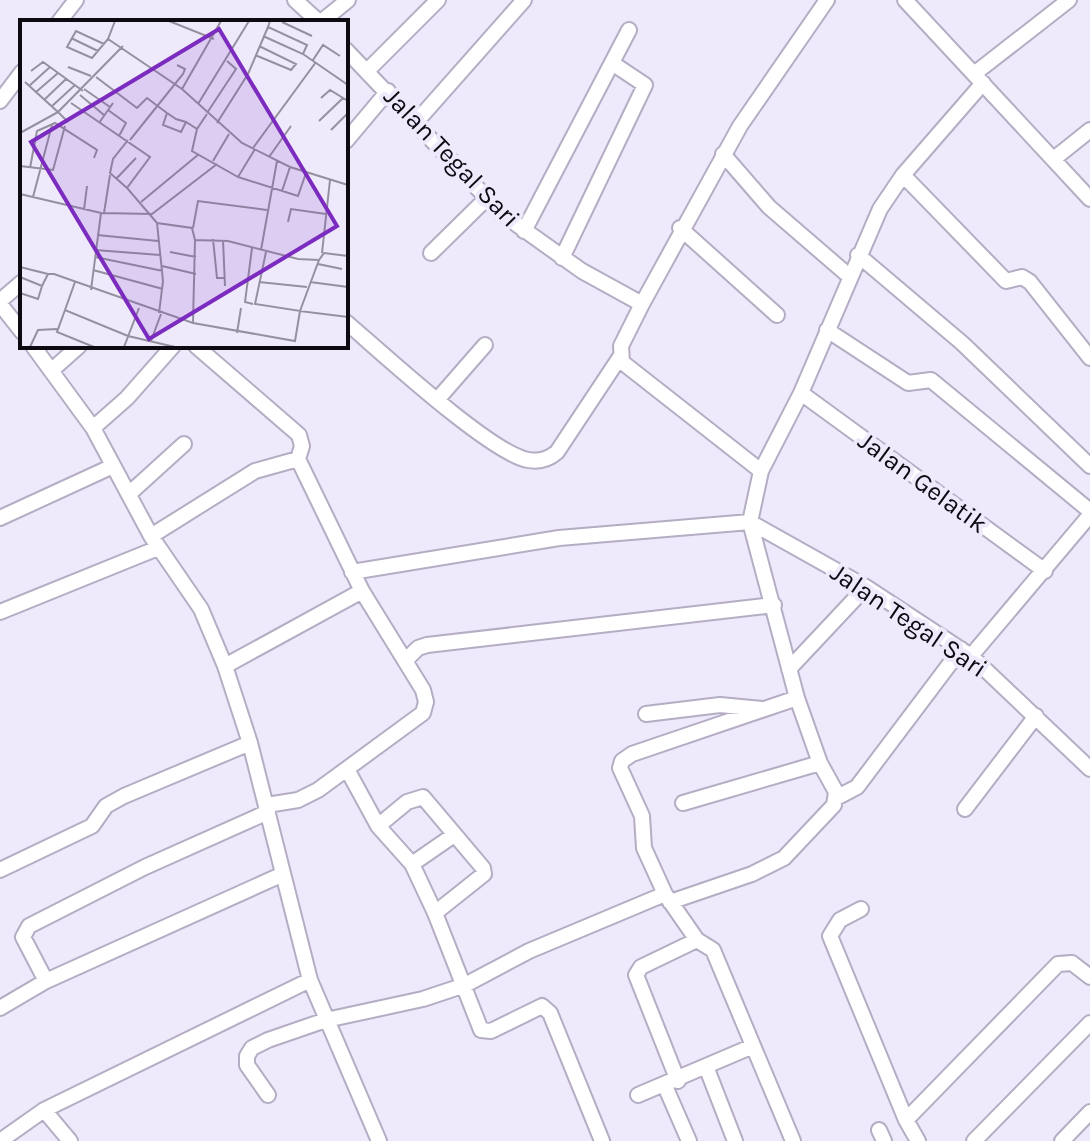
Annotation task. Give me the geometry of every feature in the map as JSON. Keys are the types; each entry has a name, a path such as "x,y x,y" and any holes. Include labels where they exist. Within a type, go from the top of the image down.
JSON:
{"street":[{"path":"61,20 76,0"},
{"path":"295,0 318,20"},
{"path":"323,20 348,0"},
{"path":"367,71 438,0"},
{"path":"417,121 524,0"},
{"path":"348,324 437,400 509,452 538,461 553,456 620,357 624,337 680,228 723,154 827,0"},
{"path":"905,0 1090,199"},
{"path":"836,798 797,698 750,522 761,471 801,393 880,209 978,79 1069,0"},
{"path":"524,231 629,30"},
{"name":"Jalan Tegal Sari","path":"348,52 417,121 486,199 562,258 642,304"},
{"path":"562,258 645,85 612,63"},
{"path":"0,101 20,78"},
{"path":"348,139 388,91"},
{"path":"1055,158 1090,130"},
{"path":"723,154 769,207 849,276"},
{"path":"903,175 988,259 1001,278 1006,281 1022,277 1030,282 1090,358"},
{"path":"431,253 486,199"},
{"path":"680,228 777,315"},
{"path":"858,255 962,343 1090,466"},
{"path":"20,284 0,303 20,329"},
{"path":"268,1095 247,1065 247,1056 252,1048 326,1020 423,999 465,985 540,945 668,898 752,874 784,858 801,843 836,798 857,787 966,653 1045,571 1090,513 929,378 916,385 908,383 827,330"},
{"path":"437,400 485,345"},
{"path":"35,348 93,428 155,542 194,596 225,666 268,809 281,875 310,980 379,1141"},
{"path":"52,370 77,348"},
{"path":"93,428 127,398 171,348"},
{"path":"46,981 23,937 29,926 268,809 298,800 348,771 423,713 426,697 362,591 298,459 302,446 299,435 198,348"},
{"path":"620,357 632,374 761,471"},
{"name":"Jalan Gelatik","path":"801,393 1045,571"},
{"path":"130,493 184,444"},
{"path":"0,612 155,542 255,471 298,459"},
{"path":"0,518 113,466"},
{"path":"352,572 559,538 750,522"},
{"name":"Jalan Tegal Sari","path":"750,522 866,587 966,653 1090,769"},
{"path":"789,669 866,587"},
{"path":"225,666 362,591"},
{"path":"405,661 418,648 427,645 774,605"},
{"path":"793,1141 713,950 697,940 668,898 644,848 642,816 620,768 622,761 797,698"},
{"path":"646,714 720,705 762,709"},
{"path":"965,809 1036,716"},
{"path":"0,870 92,826 106,806 124,796 250,743"},
{"path":"683,803 820,763"},
{"path":"348,771 378,826 412,864 465,985 478,1027 485,1032 542,1006 547,1009 602,1141"},
{"path":"378,826 419,797 429,802 483,868 484,874 435,913"},
{"path":"412,864 454,835"},
{"path":"0,1008 46,981 281,875"},
{"path":"861,909 840,920 830,936 906,1120 918,1141"},
{"path":"689,1141 636,975 641,967 697,940"},
{"path":"906,1120 1058,964 1072,963 1090,977"},
{"path":"5,1140 44,1110 310,980"},
{"path":"979,1139 1090,1023"},
{"path":"638,1095 707,1069 753,1046"},
{"path":"707,1069 735,1141"},
{"path":"44,1110 70,1141"},
{"path":"1062,1141 1088,1119"}]}
